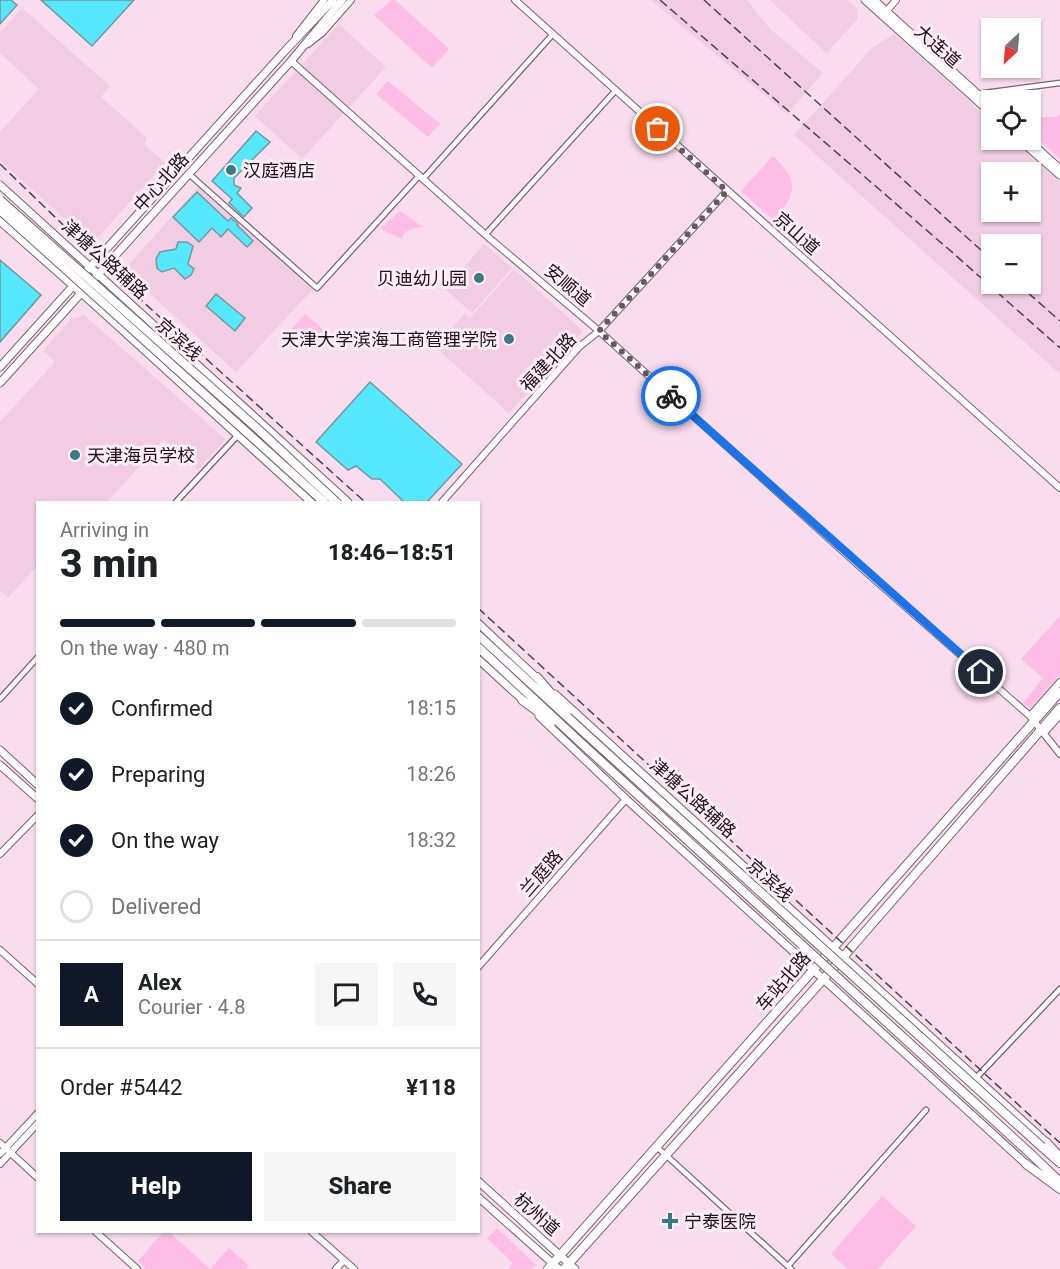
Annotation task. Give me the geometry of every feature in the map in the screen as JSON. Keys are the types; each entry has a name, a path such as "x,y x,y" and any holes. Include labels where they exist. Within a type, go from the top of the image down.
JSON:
{"main road":[{"name":"中心北路","path":"0,383 88,285 105,251 333,0"},
{"name":"中心北路","path":"0,367 73,286 111,258 291,61 342,0"},
{"name":"大连道","path":"865,0 883,12 981,97"},
{"name":"大连道","path":"874,0 883,12 981,104"},
{"path":"1031,150 1060,176"},
{"path":"1039,150 1060,169"},
{"name":"津塘公路辅路","path":"0,185 347,501"},
{"name":"京滨线","path":"0,200 260,431 335,501"},
{"name":"京滨线","path":"0,210 323,501"},
{"path":"0,221 309,501"},
{"path":"111,258 107,273 113,287"},
{"path":"88,285 97,307"},
{"path":"66,309 82,302 97,307"},
{"name":"津塘公路辅路","path":"480,625 977,1077 1044,1144"},
{"name":"京滨线","path":"480,637 580,742 1060,1182"},
{"name":"京滨线","path":"480,649 587,735 1044,1144"},
{"path":"480,660 626,799 813,970 1026,1164 1060,1189"},
{"path":"537,677 587,735"},
{"name":"车站北路","path":"553,1267 561,1255 834,947 1032,718 1041,713 1060,692"},
{"path":"522,700 580,742"},
{"name":"车站北路","path":"570,1267 666,1155 1043,731 1060,708"},
{"path":"0,750 36,783"},
{"path":"0,765 36,797"},
{"path":"1044,1144 1060,1157"},
{"path":"1044,1144 1060,1163"},
{"name":"杭州道","path":"480,1183 561,1255 570,1267"},
{"name":"杭州道","path":"480,1199 553,1267"}],"street":[{"path":"291,44 306,21 324,0"},
{"path":"299,52 322,33 351,0"},
{"name":"京山道","path":"515,0 1060,488"},
{"path":"883,12 891,0"},
{"path":"883,12 896,0"},
{"path":"189,174 317,288 553,34"},
{"name":"安顺道","path":"291,61 485,235 599,331 1032,718 1060,754"},
{"path":"977,94 1060,83"},
{"path":"485,235 616,90"},
{"name":"福建北路","path":"443,501 579,347 599,331 727,191"},
{"path":"177,501 238,435"},
{"path":"0,699 36,659"},
{"path":"1032,718 1060,682"},
{"path":"1043,731 1060,715"},
{"name":"兰庭路","path":"480,965 626,799"},
{"path":"0,854 36,816"},
{"path":"0,950 36,982"},
{"path":"977,1077 1060,989"},
{"path":"657,1147 790,1267 926,1110"},
{"path":"0,1154 36,1115"},
{"path":"0,1164 5,1148 36,1125"},
{"path":"5,1148 36,1176"},
{"path":"97,1233 136,1269"},
{"path":"313,1233 354,1269"},
{"path":"336,1269 344,1260"}],"shaded area":[{"path":"395,0 449,49 432,68 374,15"},
{"path":"651,0 747,0 770,29 823,73 787,114"},
{"path":"770,0 847,0 858,10 857,20 826,53"},
{"path":"22,8 110,86 101,97 147,138 144,144 165,163 92,244 0,160 0,132 39,89 0,53 0,33"},
{"path":"339,24 386,67 302,159 255,116"},
{"path":"895,34 981,112 981,150 1023,150 1037,162 981,162 981,222 1041,222 1041,165 1060,182 1060,374 794,135 873,47"},
{"path":"388,81 440,124 428,137 376,94"},
{"path":"1060,114 1060,159 1041,141 1041,117 1057,117"},
{"path":"773,156 788,173 792,188 787,203 773,220 741,191"},
{"path":"199,186 313,289 236,372 124,270"},
{"path":"400,211 423,227 405,232 402,239 380,229"},
{"name":"贝迪幼儿园","path":"484,244 512,268 472,313 445,289"},
{"name":"天津大学滨海工商管理学院","path":"514,269 583,331 509,413 435,347 465,313 470,318"},
{"path":"305,314 331,336 309,335 303,338 291,330"},
{"name":"天津海员学校","path":"84,315 225,439 198,470 163,440 108,501 36,501 36,567 8,598 0,590 0,422 55,362 43,351 70,320"},
{"path":"1060,616 1060,674 1030,708 1023,703 1043,678 1021,659"},
{"path":"882,1196 916,1226 878,1269 848,1269 831,1254"},
{"path":"497,1228 536,1265 532,1269 509,1269 513,1263 487,1238"},
{"path":"162,1233 170,1233 210,1269 146,1269 138,1261"},
{"path":"229,1248 249,1266 246,1269 210,1269"}],"building":[{"path":"0,0 11,0 17,5 0,24"},
{"path":"41,0 134,0 92,46"},
{"name":"汉庭酒店","path":"256,131 270,142 234,178 234,185 241,188 237,193 252,208 244,217 229,203 232,199 212,181"},
{"path":"197,192 228,221 231,218 238,224 253,241 247,247 228,229 221,237 212,228 199,242 173,217"},
{"path":"178,242 187,242 193,246 188,264 194,269 185,279 174,268 162,272 157,268 156,259 160,252 176,249"},
{"path":"0,260 41,295 0,342"},
{"path":"216,294 245,318 235,331 206,306"},
{"path":"370,382 462,464 428,501 403,501 380,479 372,479 356,466 348,470 316,442"}],"railway":[{"path":"660,0 1060,348"},
{"path":"704,0 981,250"},
{"path":"0,164 141,300 364,501"},
{"path":"1029,294 1060,321"},
{"path":"480,610 1060,1143"}],"way so far":[{"path":"658,129 727,191 599,331 671,396"}],"place":[{"name":"汉庭酒店","path":"231,170"},
{"name":"贝迪幼儿园","path":"479,278"},
{"name":"天津大学滨海工商管理学院","path":"509,339"},
{"name":"天津海员学校","path":"75,455"},
{"name":"宁泰医院","path":"670,1221"}],"route":[{"path":"671,396 981,672"}]}
